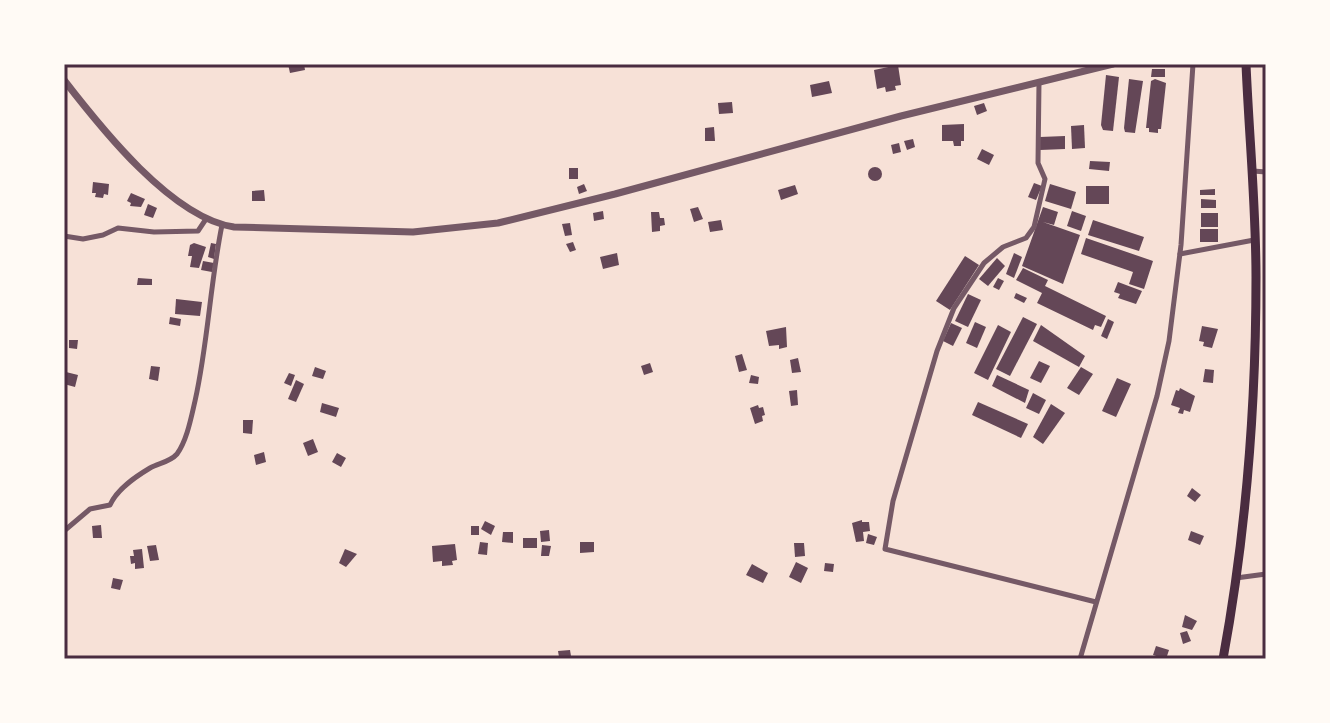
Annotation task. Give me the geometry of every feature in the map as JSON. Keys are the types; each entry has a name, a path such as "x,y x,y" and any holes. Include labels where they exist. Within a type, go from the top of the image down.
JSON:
{"highway":[{"path":"1223,659 1249,449 1259,243 1246,64"}],"street":[{"path":"64,80 101,127 135,162 182,204 206,219 222,225 413,232 498,223 1113,64"},
{"path":"1080,659 1157,396 1169,341 1180,254 1193,64"},
{"path":"1039,81 1038,163 1045,179 1034,227 1026,238 1003,247 984,263 954,308 937,351 893,501 885,549 1096,602"},
{"path":"1252,171 1266,172"},
{"path":"64,236 83,239 118,228 154,232 198,231 206,219"},
{"path":"64,531 90,509 110,505 124,487 177,453 191,416 202,370 222,225"},
{"path":"1180,254 1259,243"},
{"path":"1235,579 1266,574"}],"building":[{"path":"288,64 304,64 305,70 290,73"},
{"path":"898,65 901,85 895,86 896,90 886,92 885,87 877,89 874,70"},
{"path":"1152,69 1165,69 1165,77 1151,77"},
{"path":"1106,75 1119,77 1113,131 1103,130 1101,125"},
{"path":"1129,79 1143,81 1135,133 1125,132 1124,128"},
{"path":"1155,79 1166,83 1158,133 1149,132 1146,128 1151,81"},
{"path":"829,81 832,93 812,97 810,85"},
{"path":"732,102 733,113 719,114 718,103"},
{"path":"984,103 987,111 977,115 974,106"},
{"path":"964,124 961,146 954,146 953,141 942,141 942,125"},
{"path":"1084,125 1085,148 1072,149 1071,126"},
{"path":"714,127 715,141 705,141 705,128"},
{"path":"1065,136 1065,149 1040,150 1040,137"},
{"path":"913,139 915,147 907,150 904,141"},
{"path":"899,143 901,152 893,154 891,145"},
{"path":"982,149 994,155 989,165 977,159"},
{"path":"1090,161 1110,162 1109,171 1089,169"},
{"path":"875,167 882,174 875,181 868,174"},
{"path":"569,168 578,168 578,179 569,179"},
{"path":"93,182 109,184 108,195 95,197 96,193 92,193"},
{"path":"1034,183 1042,186 1036,200 1028,197"},
{"path":"584,184 587,191 579,194 577,187"},
{"path":"1050,184 1076,192 1071,209 1045,201"},
{"path":"795,185 798,194 781,200 778,190"},
{"path":"1086,186 1109,186 1109,204 1086,204"},
{"path":"1215,189 1215,195 1200,195 1200,190"},
{"path":"264,190 265,201 252,201 252,191"},
{"path":"131,193 145,199 141,207 130,206 131,203 127,201"},
{"path":"1201,199 1216,200 1216,208 1201,208"},
{"path":"148,204 157,208 153,218 144,215"},
{"path":"698,207 703,219 694,222 690,209"},
{"path":"1043,207 1058,212 1054,225 1043,222 1080,235 1063,284 1022,266"},
{"path":"603,211 604,219 594,221 593,213"},
{"path":"1072,211 1086,216 1081,231 1067,226"},
{"path":"651,212 659,212 660,218 664,218 665,225 660,226 660,231 652,232"},
{"path":"1201,213 1218,213 1218,227 1201,227"},
{"path":"721,220 723,230 710,232 708,222"},
{"path":"1093,220 1144,237 1139,251 1088,235"},
{"path":"570,223 572,235 565,236 562,224"},
{"path":"1200,229 1218,229 1218,242 1200,242"},
{"path":"1086,238 1153,261 1144,289 1129,284 1133,272 1081,254"},
{"path":"573,242 576,250 570,252 566,244"},
{"path":"194,243 206,247 199,268 190,267 192,256 188,256 190,245"},
{"path":"211,243 216,244 214,259 208,257"},
{"path":"617,253 619,265 603,269 600,257"},
{"path":"1014,253 1022,257 1014,278 1006,274"},
{"path":"965,256 979,265 950,310 936,301"},
{"path":"997,258 1005,266 988,286 979,279"},
{"path":"203,261 214,263 212,272 201,270"},
{"path":"1023,268 1048,280 1045,286 1106,316 1101,327 1095,325 1093,330 1037,303 1042,293 1016,280"},
{"path":"138,278 152,279 152,285 137,285"},
{"path":"998,278 1004,281 999,290 993,287"},
{"path":"1118,282 1142,291 1136,304 1118,298 1120,294 1114,292"},
{"path":"1016,293 1027,298 1024,303 1014,298"},
{"path":"968,294 981,300 968,327 955,321"},
{"path":"176,299 202,302 200,316 175,314"},
{"path":"170,317 181,319 180,326 169,324"},
{"path":"1023,317 1037,324 1010,376 996,369"},
{"path":"1108,319 1114,322 1107,339 1101,336"},
{"path":"975,322 986,327 977,348 966,343"},
{"path":"951,323 962,328 953,346 943,341"},
{"path":"998,325 1011,332 988,380 974,373"},
{"path":"1041,325 1085,356 1079,367 1033,341"},
{"path":"1202,326 1218,329 1212,348 1203,346 1204,342 1199,341"},
{"path":"786,327 787,347 779,349 779,345 769,346 766,331"},
{"path":"69,340 78,340 77,349 69,348"},
{"path":"742,354 747,370 739,372 735,356"},
{"path":"798,358 801,372 792,373 790,360"},
{"path":"1039,361 1050,366 1041,383 1030,378"},
{"path":"650,363 653,372 644,375 641,366"},
{"path":"151,366 160,367 158,381 149,379"},
{"path":"315,367 326,371 323,379 312,376"},
{"path":"1081,367 1093,374 1079,395 1067,388"},
{"path":"1205,369 1214,370 1213,383 1203,382"},
{"path":"66,372 78,375 75,387 64,384"},
{"path":"289,373 295,375 291,386 284,383"},
{"path":"751,375 759,377 758,384 749,383"},
{"path":"997,375 1029,390 1025,403 992,386"},
{"path":"1117,378 1131,384 1116,417 1102,411"},
{"path":"296,380 304,384 296,402 288,399"},
{"path":"1180,388 1195,396 1190,412 1184,410 1183,414 1178,413 1180,408 1171,405 1176,390"},
{"path":"797,390 798,405 791,406 789,391"},
{"path":"1033,393 1046,400 1039,414 1026,408"},
{"path":"978,402 1028,424 1021,438 972,415"},
{"path":"322,403 339,408 336,417 320,412"},
{"path":"1051,404 1065,413 1043,444 1033,437"},
{"path":"758,405 759,408 763,407 765,415 762,416 763,421 755,424 750,408"},
{"path":"243,420 253,420 252,434 243,433"},
{"path":"313,439 318,452 308,456 303,443"},
{"path":"264,452 266,462 256,465 254,455"},
{"path":"337,453 346,458 341,467 332,462"},
{"path":"1192,488 1201,495 1195,502 1187,496"},
{"path":"862,520 869,522 870,531 863,532 864,541 856,542 852,523"},
{"path":"485,521 495,526 491,535 481,529"},
{"path":"101,525 102,538 93,538 92,526"},
{"path":"471,526 479,526 479,535 471,535"},
{"path":"549,530 550,541 541,542 540,531"},
{"path":"1191,531 1204,536 1200,545 1188,540"},
{"path":"503,532 513,532 513,543 502,542"},
{"path":"868,534 877,537 874,545 866,543"},
{"path":"523,538 537,538 537,548 523,548"},
{"path":"480,542 488,543 487,555 478,554"},
{"path":"580,542 594,542 594,552 580,553"},
{"path":"794,543 804,543 805,556 795,557"},
{"path":"455,544 457,560 452,561 453,565 442,566 442,561 433,562 432,546"},
{"path":"156,545 159,560 150,561 147,546"},
{"path":"542,545 551,546 549,556 541,556"},
{"path":"142,549 144,568 135,569 130,556 134,556 133,550"},
{"path":"345,549 357,554 346,567 339,563"},
{"path":"796,562 808,568 801,583 789,577"},
{"path":"825,563 834,564 833,572 824,571"},
{"path":"752,564 768,573 763,583 746,575"},
{"path":"113,578 123,580 120,590 111,588"},
{"path":"1185,615 1197,621 1192,630 1182,627"},
{"path":"1187,631 1191,641 1183,644 1180,633"},
{"path":"1156,646 1169,650 1166,659 1153,655"},
{"path":"570,650 571,656 559,657 558,651"}]}
